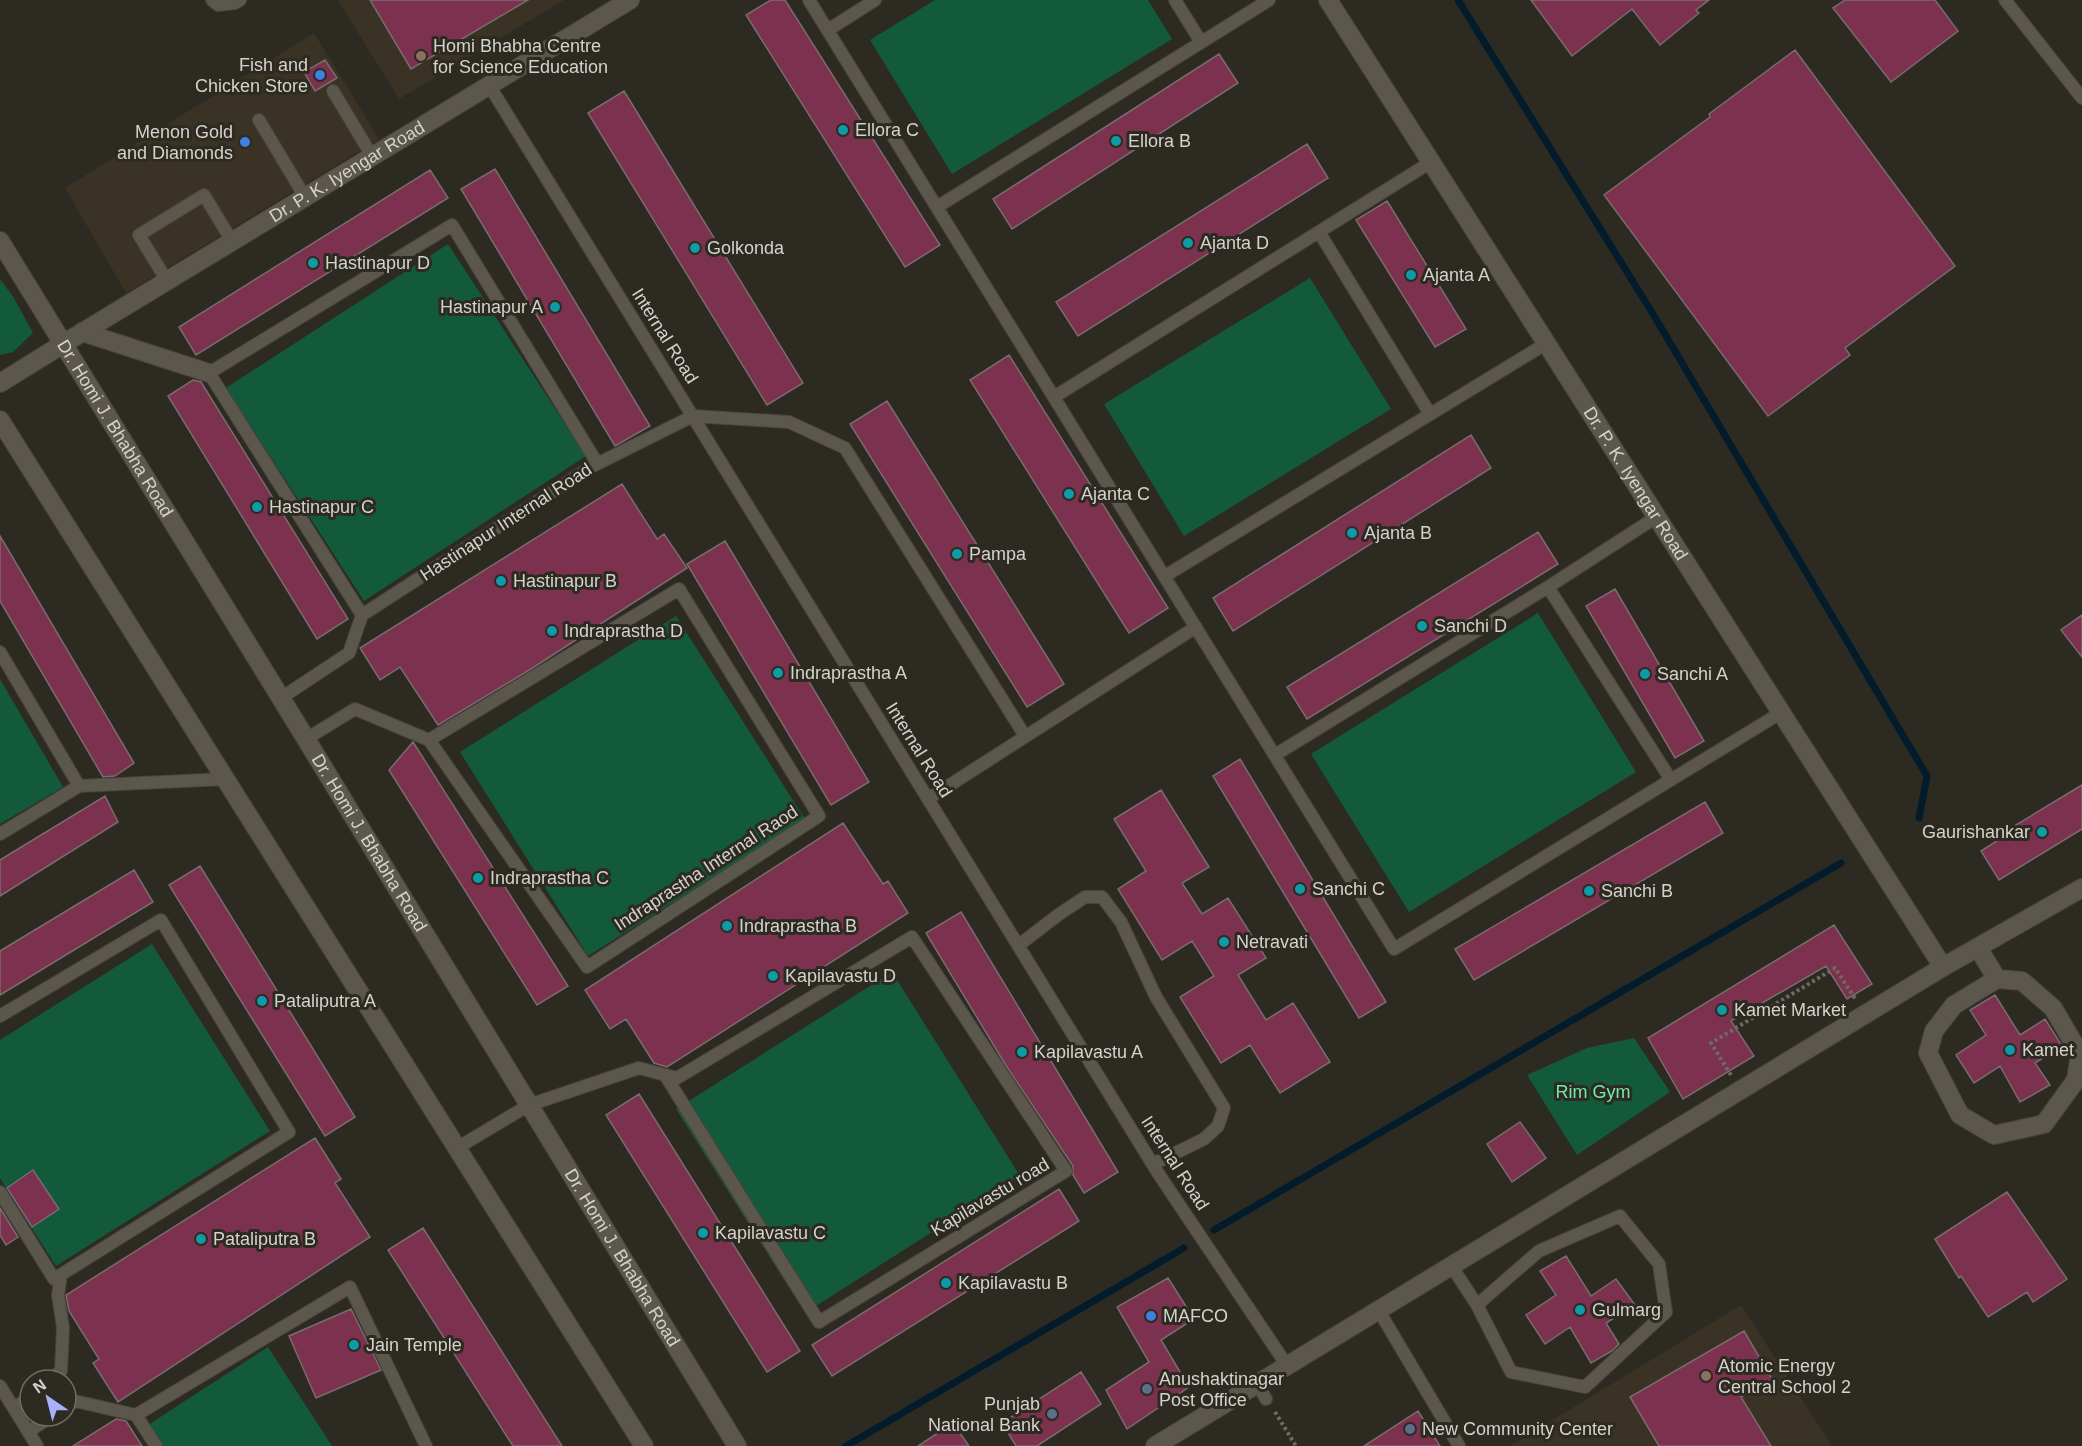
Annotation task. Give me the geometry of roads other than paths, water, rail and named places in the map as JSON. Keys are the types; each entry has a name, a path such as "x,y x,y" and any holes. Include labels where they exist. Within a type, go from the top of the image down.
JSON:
{"street":[{"name":"Dr. P. K. Iyengar Road","path":"0,383 630,0"},
{"name":"Dr. P. K. Iyengar Road","path":"1328,0 1658,516 1943,968"},
{"name":"Dr. Homi J. Bhabha Road","path":"0,241 737,1446"},
{"path":"82,332 209,373"},
{"path":"0,420 644,1446"},
{"path":"1155,1446 1262,1392 1288,1367 1379,1311 1943,968 2082,888"},
{"path":"1978,948 1997,979"},
{"path":"1997,979 2022,981 2053,1008 2080,1053 2076,1080 2044,1124 1994,1135 1960,1115 1928,1053 1934,1030 1954,1005 1997,979"}],"lane":[{"path":"212,0 218,5 235,3 240,0"},
{"path":"809,0 1394,948 1782,712"},
{"path":"828,30 875,0"},
{"path":"1175,0 1201,42"},
{"path":"937,207 1269,0"},
{"path":"2005,0 2082,98"},
{"name":"Internal Road","path":"489,86 1153,1164 1288,1367"},
{"path":"333,91 372,156"},
{"path":"259,120 305,197"},
{"path":"1054,397 1431,162"},
{"path":"167,281 139,235 204,195 232,241"},
{"name":"Hastinapur Internal Road","path":"209,373 452,225 597,463 362,615"},
{"path":"1319,232 1430,414"},
{"path":"1165,576 1547,343"},
{"path":"209,373 362,615 349,653 281,698"},
{"path":"591,467 693,416 789,422 845,448 1025,736"},
{"path":"1275,755 1658,516"},
{"path":"1548,586 1671,780"},
{"name":"Indraprastha Internal Raod","path":"679,589 819,816 587,967 429,740 679,589"},
{"path":"928,799 1196,627"},
{"path":"0,652 79,786"},
{"path":"306,739 356,709 429,740"},
{"path":"0,834 79,786 225,779"},
{"path":"1019,945 1085,897 1102,897 1121,922 1155,997 1224,1108 1218,1126 1204,1139 1153,1164"},
{"path":"0,1016 161,920 289,1132 54,1279 0,1192"},
{"name":"Kapilavastu road","path":"457,1148 529,1105 639,1068 677,1078 912,937 1066,1171 819,1322 665,1075"},
{"path":"1452,1267 1477,1305 1510,1372 1585,1388 1666,1312 1659,1264 1620,1216 1539,1251 1477,1305"},
{"path":"61,1275 58,1295 63,1328 61,1368"},
{"path":"78,1402 136,1415 350,1287 426,1446"},
{"path":"1379,1311 1459,1446"},
{"path":"0,1386 37,1446"},
{"path":"14,1409 18,1406"},
{"path":"136,1415 156,1446"},
{"path":"28,1432 34,1428"}],"waterway":[{"path":"1458,0 1650,309 1927,776 1919,818"},
{"path":"1214,1230 1841,863"},
{"path":"846,1446 1184,1248"}],"place":[{"name":"Homi Bhabha Centre for Science Education","path":"421,56"},
{"name":"Fish and Chicken Store","path":"320,75"},
{"name":"Ellora C","path":"843,130"},
{"name":"Ellora B","path":"1116,141"},
{"name":"Menon Gold and Diamonds","path":"245,142"},
{"name":"Ajanta D","path":"1188,243"},
{"name":"Golkonda","path":"695,248"},
{"name":"Hastinapur D","path":"313,263"},
{"name":"Ajanta A","path":"1411,275"},
{"name":"Hastinapur A","path":"555,307"},
{"name":"Ajanta C","path":"1069,494"},
{"name":"Hastinapur C","path":"257,507"},
{"name":"Ajanta B","path":"1352,533"},
{"name":"Pampa","path":"957,554"},
{"name":"Hastinapur B","path":"501,581"},
{"name":"Sanchi D","path":"1422,626"},
{"name":"Indraprastha D","path":"552,631"},
{"name":"Indraprastha A","path":"778,673"},
{"name":"Sanchi A","path":"1645,674"},
{"name":"Gaurishankar","path":"2042,832"},
{"name":"Indraprastha C","path":"478,878"},
{"name":"Sanchi C","path":"1300,889"},
{"name":"Sanchi B","path":"1589,891"},
{"name":"Indraprastha B","path":"727,926"},
{"name":"Netravati","path":"1224,942"},
{"name":"Kapilavastu D","path":"773,976"},
{"name":"Pataliputra A","path":"262,1001"},
{"name":"Kamet Market","path":"1722,1010"},
{"name":"Kamet","path":"2010,1050"},
{"name":"Kapilavastu A","path":"1022,1052"},
{"name":"Kapilavastu C","path":"703,1233"},
{"name":"Pataliputra B","path":"201,1239"},
{"name":"Kapilavastu B","path":"946,1283"},
{"name":"Gulmarg","path":"1580,1310"},
{"name":"MAFCO","path":"1151,1316"},
{"name":"Jain Temple","path":"354,1345"},
{"name":"Atomic Energy Central School 2","path":"1706,1376"},
{"name":"Anushaktinagar Post Office","path":"1147,1389"},
{"name":"Punjab National Bank","path":"1052,1414"},
{"name":"New Community Center","path":"1410,1429"}],"park label":[{"name":"Rim Gym","path":"1593,1092"}]}
